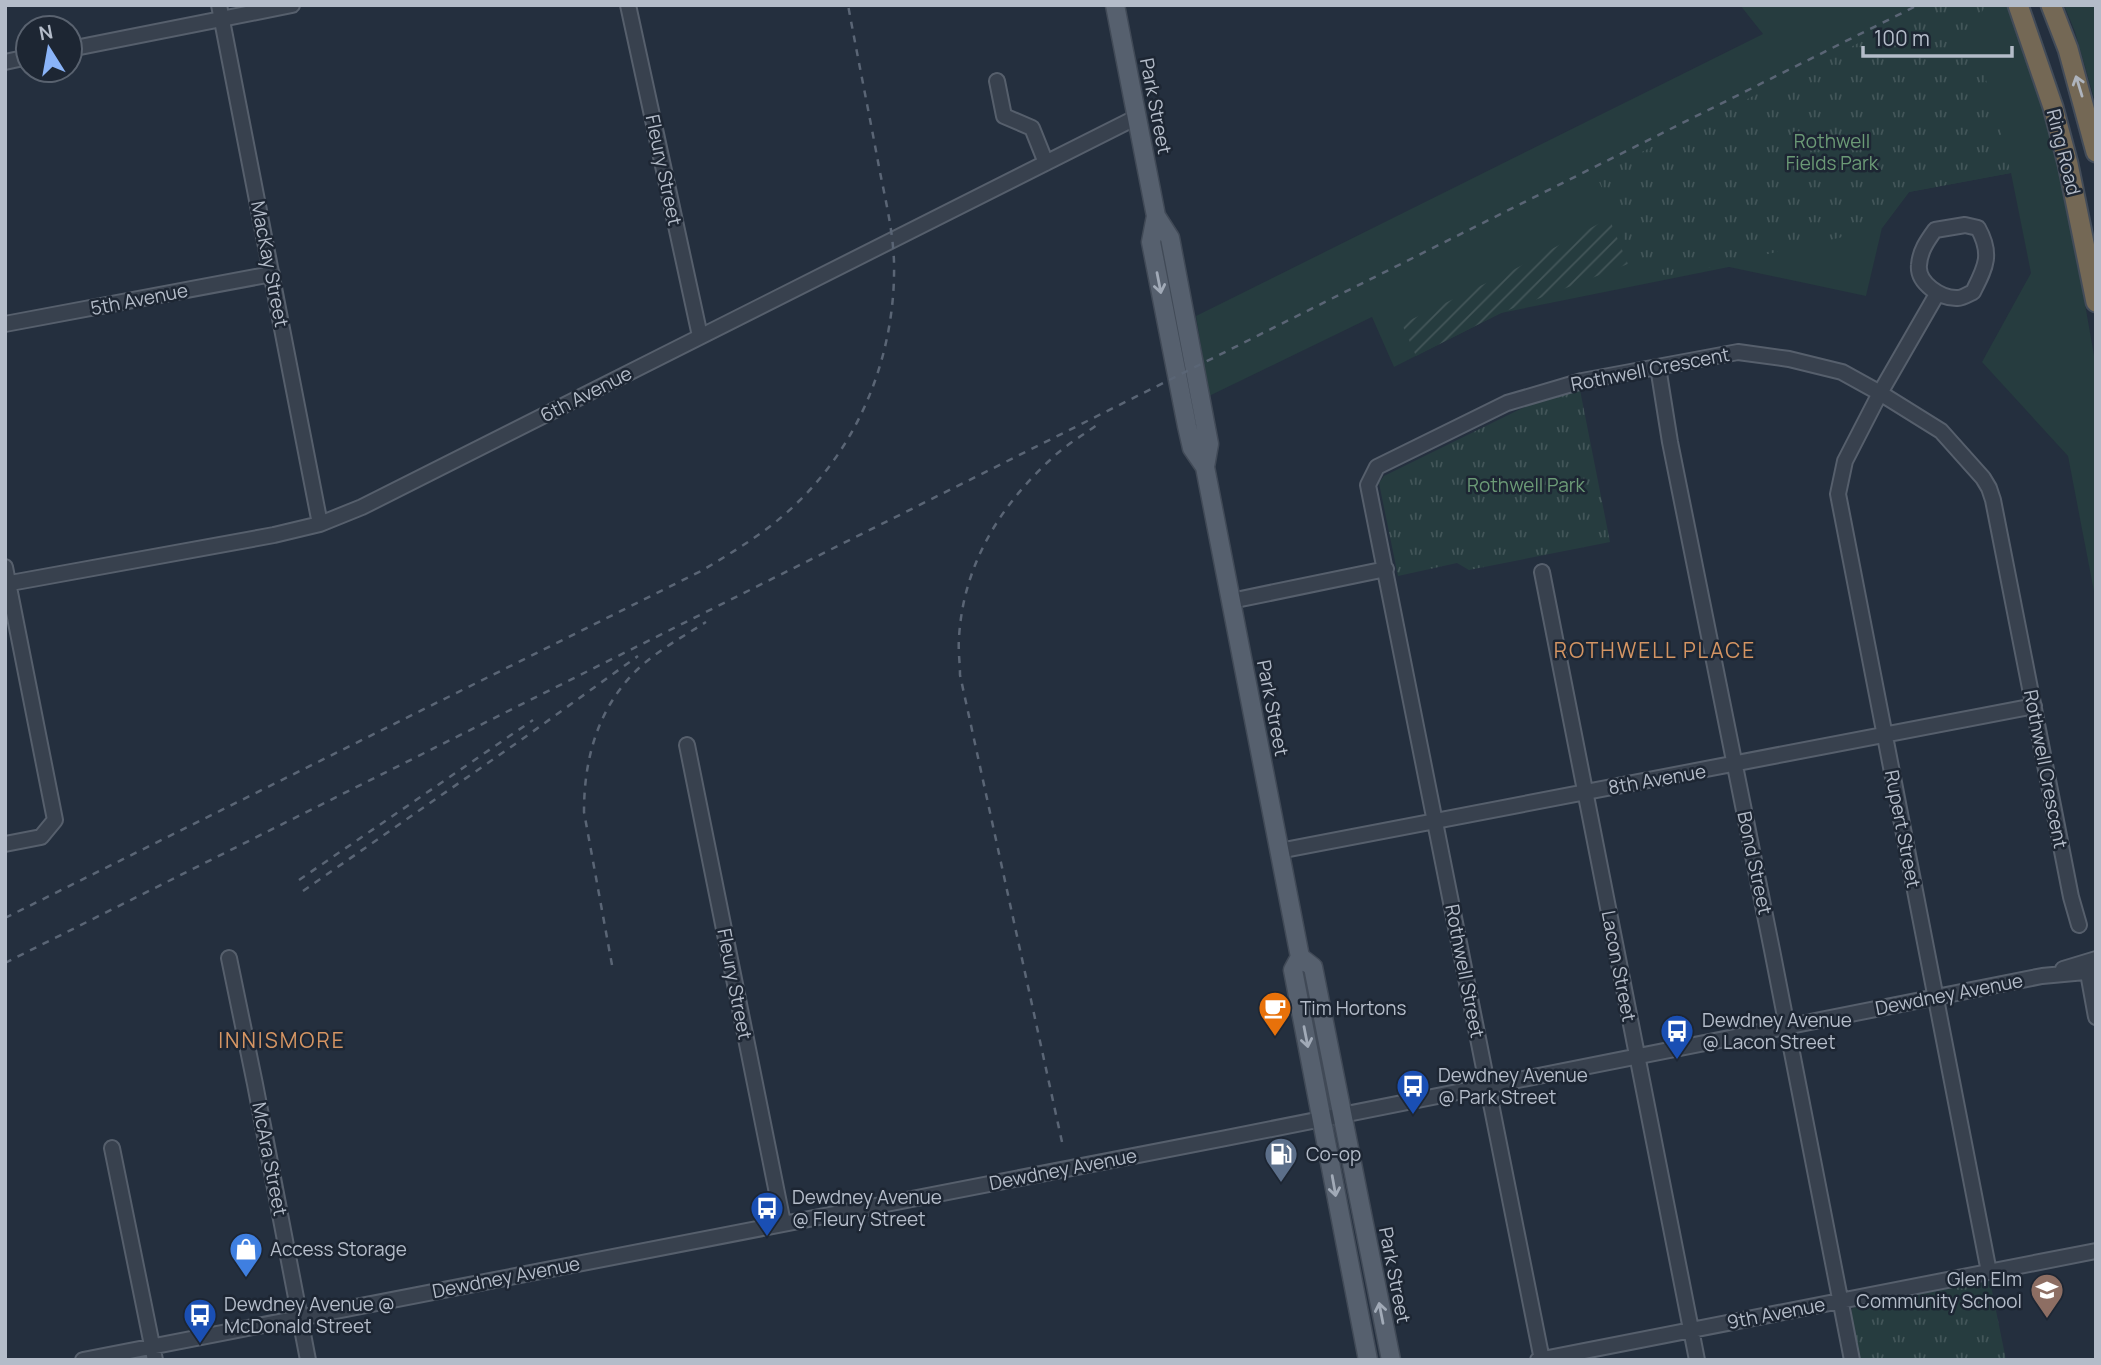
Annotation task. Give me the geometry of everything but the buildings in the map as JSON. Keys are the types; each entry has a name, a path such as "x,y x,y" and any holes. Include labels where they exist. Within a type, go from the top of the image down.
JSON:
{"highway":[{"name":"Ring Road","path":"2018,5 2053,107 2065,152 2096,302"},
{"name":"Ring Road","path":"2051,5 2071,60 2096,152"}],"main road":[{"name":"Park Street","path":"1115,5 1156,216 1170,238 1209,444 1205,467 1300,957 1293,970 1368,1360"},
{"name":"Park Street","path":"1300,957 1313,967 1391,1360"}],"street":[{"path":"84,46 220,12 292,5"},
{"name":"Fleury Street","path":"628,5 700,336"},
{"name":"MacKay Street","path":"220,12 320,524"},
{"path":"997,80 1004,116 1032,128 1046,163"},
{"name":"6th Avenue","path":"7,584 274,535 320,524 362,507 1137,117"},
{"path":"1965,225 1979,228 1987,263 1973,292 1958,299 1937,294 1921,276 1918,267 1924,244 1935,230 1965,225"},
{"name":"5th Avenue","path":"5,324 272,274"},
{"name":"Rupert Street","path":"1937,294 1880,393 1845,461 1838,495 1989,1272"},
{"name":"Rothwell Crescent","path":"1387,576 1368,485 1377,467 1507,403 1582,381 1738,352 1789,359 1842,372 1941,431 1989,488 2071,897 2079,925"},
{"name":"Bond Street","path":"1658,367 1670,442 1852,1360"},
{"path":"5,567 55,820 41,837 5,844"},
{"name":"Lacon Street","path":"1542,572 1697,1360"},
{"path":"1231,601 1387,576"},
{"name":"Rothwell Street","path":"1387,576 1541,1360"},
{"name":"8th Avenue","path":"1279,851 2034,706"},
{"name":"Fleury Street","path":"687,745 783,1223"},
{"name":"McAra Street","path":"229,958 308,1360"},
{"name":"Dewdney Avenue","path":"83,1360 153,1353 300,1318 2042,976 2096,959"},
{"path":"2092,972 2096,1017"},
{"name":"Dewdney Avenue","path":"2042,976 2092,972"},
{"path":"112,1147 153,1353"},
{"name":"9th Avenue","path":"1541,1360 2096,1251"}],"green space":[{"path":"1740,5 2010,5 2038,89 2058,164 2096,367 2096,602 2068,456 1982,362 2031,273 2011,173 1909,192 1882,228 1866,296 1729,267 1501,313 1394,367 1372,317 1209,396 1196,316 1763,34"},
{"name":"Rothwell Fields Park","path":"1934,5 1986,5 1970,32 1992,98 2011,173 1909,192 1882,228 1637,284 1622,233 1596,175"},
{"path":"2064,5 2096,5 2096,105 2075,32"},
{"path":"1609,218 1628,264 1501,313 1416,356 1402,324 1513,270"},
{"name":"Rothwell Park","path":"1580,390 1610,542 1469,570 1457,563 1398,576 1379,483 1384,476 1545,397"},
{"path":"1990,1281 2006,1360 1860,1360 1851,1314 1856,1306"}],"railway":[{"path":"5,918 703,570 764,531 821,478 857,422 871,392 889,328 893,295 894,262 890,226 848,5"},
{"path":"5,963 1918,5"},
{"path":"1062,1142 960,675 959,643 968,586 976,562 1000,518 1050,460 1098,424"},
{"path":"612,965 584,812 586,775 594,740 609,706 631,676 657,653 706,622"},
{"path":"303,891 638,656"},
{"path":"299,880 533,720"}],"place":[{"name":"Tim Hortons","path":"1275,1038"},
{"name":"Dewdney Avenue @ Lacon Street","path":"1677,1061"},
{"name":"Dewdney Avenue @ Park Street","path":"1413,1116"},
{"name":"Co-op","path":"1281,1184"},
{"name":"Dewdney Avenue @ Fleury Street","path":"767,1238"},
{"name":"Access Storage","path":"246,1279"},
{"name":"Glen Elm Community School","path":"2047,1320"},
{"name":"Dewdney Avenue @ McDonald Street","path":"200,1345"}],"district":[{"name":"ROTHWELL PLACE","path":"1655,650"},
{"name":"INNISMORE","path":"282,1040"}]}
